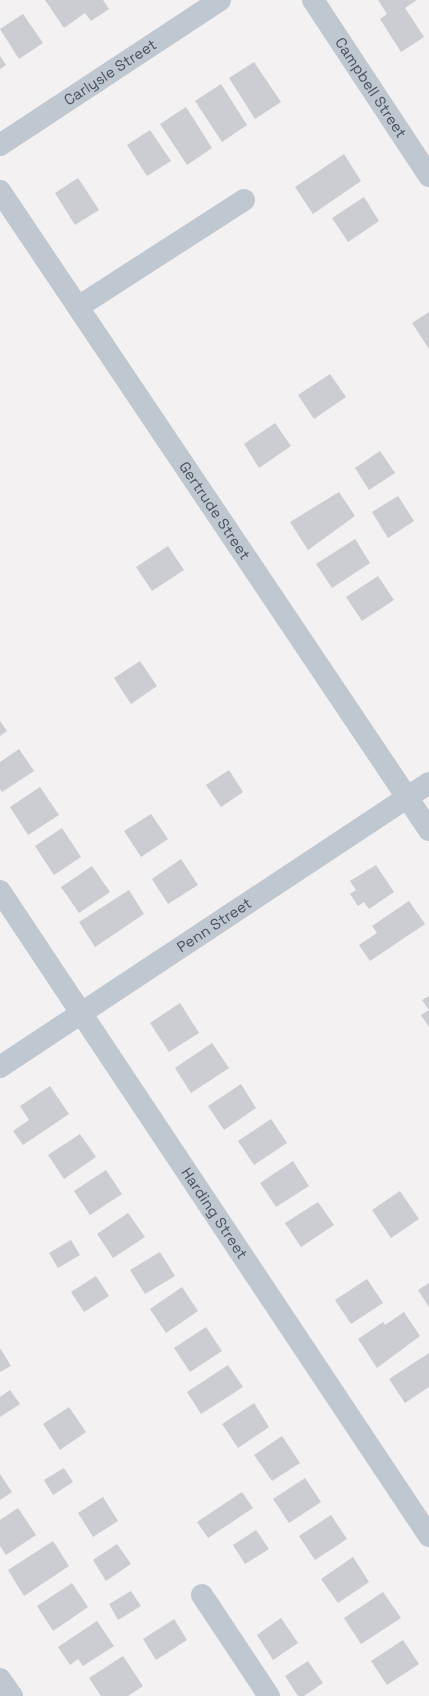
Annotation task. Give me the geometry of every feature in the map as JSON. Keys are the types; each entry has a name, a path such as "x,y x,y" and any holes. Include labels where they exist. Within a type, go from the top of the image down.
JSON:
{"street":[{"name":"Carlysle Street","path":"0,145 220,0"},
{"name":"Campbell Street","path":"313,0 429,176"},
{"name":"Gertrude Street","path":"0,191 429,830"},
{"path":"78,308 244,200"},
{"name":"Penn Street","path":"0,1067 407,796 429,783"},
{"name":"Harding Street","path":"0,891 429,1536"},
{"path":"202,1595 268,1696"},
{"path":"0,1679 12,1696"}],"building":[{"path":"45,0 103,0 109,9 91,21 85,13 64,28"},
{"path":"378,0 417,0 405,8 424,37 401,52 380,19 387,14"},
{"path":"23,14 43,43 19,59 0,29"},
{"path":"0,56 6,65 0,69"},
{"path":"254,62 281,102 255,119 229,78"},
{"path":"221,84 247,125 222,142 195,101"},
{"path":"186,107 212,148 187,165 160,124"},
{"path":"150,130 171,161 147,176 127,145"},
{"path":"344,154 361,181 313,214 295,187"},
{"path":"78,178 99,210 75,225 55,193"},
{"path":"364,197 379,221 348,242 332,218"},
{"path":"429,312 429,349 412,323"},
{"path":"330,374 346,397 314,419 298,395"},
{"path":"275,423 291,446 259,468 244,444"},
{"path":"380,451 395,473 369,490 355,468"},
{"path":"339,492 355,516 308,550 290,522"},
{"path":"398,496 414,521 388,538 372,512"},
{"path":"355,539 370,563 332,588 316,564"},
{"path":"168,546 184,570 152,591 136,567"},
{"path":"378,576 394,600 362,621 346,597"},
{"path":"140,661 157,686 131,704 114,678"},
{"path":"0,721 7,731 0,736"},
{"path":"19,749 34,771 2,792 0,789 0,762"},
{"path":"229,770 243,792 221,807 206,785"},
{"path":"40,787 59,815 28,835 10,807"},
{"path":"151,814 168,839 141,857 124,831"},
{"path":"62,828 81,857 54,875 35,846"},
{"path":"181,859 198,885 168,904 152,879"},
{"path":"376,865 394,892 369,909 364,902 358,906 350,894 356,890 350,881"},
{"path":"92,866 110,892 79,913 61,887"},
{"path":"129,890 144,914 95,947 79,922"},
{"path":"409,901 425,924 370,961 359,945 377,933 372,926"},
{"path":"429,996 429,1010 422,1000"},
{"path":"180,1003 199,1033 169,1052 150,1023"},
{"path":"429,1010 429,1027 421,1015"},
{"path":"212,1043 229,1068 191,1093 175,1068"},
{"path":"241,1084 256,1108 224,1130 208,1106"},
{"path":"50,1086 69,1114 23,1145 13,1131 29,1120 20,1106"},
{"path":"271,1119 287,1143 254,1165 238,1141"},
{"path":"80,1134 96,1157 64,1179 48,1155"},
{"path":"293,1161 309,1186 276,1207 260,1183"},
{"path":"106,1170 122,1194 90,1215 74,1191"},
{"path":"400,1191 419,1219 391,1238 372,1210"},
{"path":"318,1202 334,1225 301,1247 285,1223"},
{"path":"128,1213 145,1237 113,1258 97,1234"},
{"path":"71,1240 80,1255 58,1268 49,1253"},
{"path":"160,1252 175,1276 145,1294 130,1270"},
{"path":"96,1276 109,1296 84,1312 71,1292"},
{"path":"367,1279 383,1303 351,1324 335,1300"},
{"path":"429,1283 429,1307 418,1290"},
{"path":"182,1287 198,1311 166,1333 150,1309"},
{"path":"404,1312 420,1336 377,1368 358,1339 383,1322 385,1325"},
{"path":"206,1327 222,1351 190,1372 174,1348"},
{"path":"0,1348 11,1366 0,1372"},
{"path":"429,1353 429,1387 405,1403 389,1379"},
{"path":"228,1365 243,1387 201,1414 187,1392"},
{"path":"10,1390 20,1404 0,1417 0,1397"},
{"path":"254,1403 269,1427 238,1448 222,1424"},
{"path":"69,1407 86,1432 60,1450 43,1424"},
{"path":"282,1436 300,1463 272,1481 254,1455"},
{"path":"64,1468 73,1482 53,1495 44,1480"},
{"path":"0,1474 12,1492 0,1500"},
{"path":"305,1478 321,1502 289,1523 273,1499"},
{"path":"242,1492 253,1508 208,1538 197,1522"},
{"path":"103,1497 118,1521 93,1537 78,1513"},
{"path":"18,1508 36,1535 6,1555 0,1546 0,1520"},
{"path":"331,1515 347,1539 315,1560 299,1536"},
{"path":"256,1530 269,1549 245,1564 233,1545"},
{"path":"53,1541 69,1566 24,1596 8,1570"},
{"path":"117,1544 131,1564 106,1581 93,1560"},
{"path":"353,1557 369,1582 338,1603 321,1579"},
{"path":"72,1583 88,1607 53,1631 37,1606"},
{"path":"131,1591 141,1606 118,1620 109,1604"},
{"path":"383,1592 401,1618 361,1644 344,1618"},
{"path":"281,1618 298,1643 273,1660 257,1635"},
{"path":"174,1619 187,1640 156,1660 143,1639"},
{"path":"97,1621 114,1646 83,1666 78,1659 70,1665 58,1647"},
{"path":"403,1640 419,1664 387,1685 371,1661"},
{"path":"123,1656 143,1686 128,1696 101,1696 89,1678"},
{"path":"308,1661 323,1683 304,1696 298,1696 285,1676"}]}
